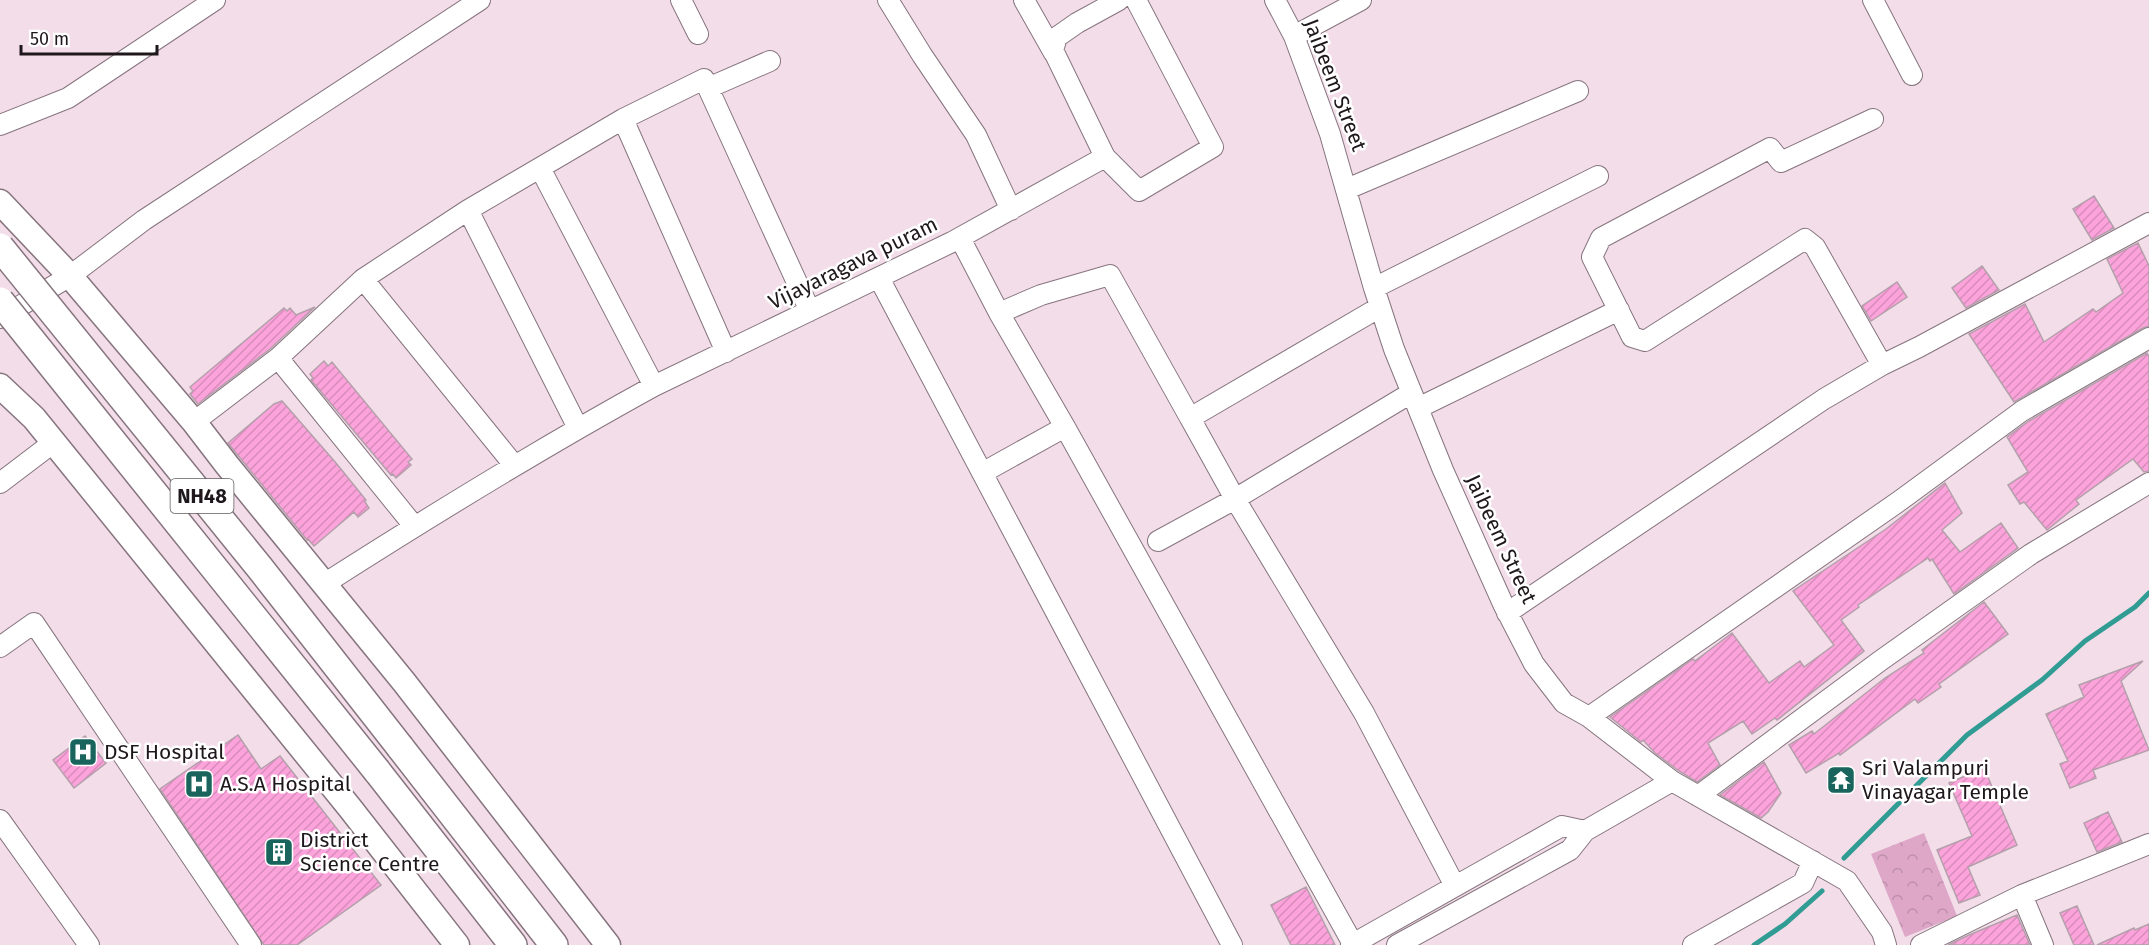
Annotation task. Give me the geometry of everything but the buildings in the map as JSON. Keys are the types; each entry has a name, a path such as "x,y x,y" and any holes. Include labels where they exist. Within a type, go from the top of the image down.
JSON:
{"highway":[{"name":"NH48","path":"0,247 260,568 554,945"},
{"name":"NH48","path":"0,302 377,771 513,945"}],"main road":[{"path":"0,202 70,276 194,422 226,465 404,682 608,945"},
{"path":"0,386 34,418 54,442 350,808 457,945"}],"street":[{"path":"0,125 68,99 215,0"},
{"path":"0,318 70,276 144,220 480,0"},
{"path":"681,0 698,34"},
{"path":"888,0 976,135 1011,210"},
{"path":"1024,0 1054,53 1105,157 1139,191 1213,147 1136,0"},
{"path":"1054,53 1057,37 1119,0"},
{"name":"Jaibeem Street","path":"1275,0 1294,36 1330,134 1394,350 1443,470 1507,613 1534,664 1564,703 1588,717 1672,781 1847,881 1882,932 1886,945"},
{"path":"1294,36 1361,0"},
{"path":"1873,0 1912,75"},
{"path":"708,88 770,61"},
{"path":"194,422 278,358 363,279 468,210 623,119 704,79 810,311"},
{"path":"1347,189 1578,91"},
{"path":"623,119 726,352"},
{"path":"1873,119 1781,162 1770,148 1601,238 1592,257 1632,337 1645,341 1805,239 1815,247 1882,365"},
{"name":"Vijayaragava puram","path":"324,584 514,465 654,386 960,238 1105,157"},
{"path":"540,168 654,386"},
{"path":"1374,288 1598,176"},
{"path":"468,210 578,428"},
{"path":"1507,613 1824,399 1882,365 1920,347 2149,223"},
{"path":"960,238 999,313 1065,427 1352,944 1562,826 1585,831"},
{"path":"999,313 1041,296 1110,275 1235,499 1364,713 1455,886"},
{"path":"879,278 1232,945"},
{"path":"363,279 514,465"},
{"path":"1190,418 1380,307"},
{"path":"1158,541 1415,400 1619,310"},
{"path":"1588,717 1898,502 2022,411 2149,338"},
{"path":"278,358 414,526"},
{"path":"982,473 1065,427"},
{"path":"0,483 54,442"},
{"path":"1698,796 2031,554 2149,483"},
{"path":"0,647 34,623 251,945"},
{"path":"1397,945 1570,850 1585,831 1672,781"},
{"path":"0,820 89,945"},
{"path":"1922,945 2022,895 2149,844"},
{"path":"1693,945 1803,883 1818,865"},
{"path":"2022,895 2043,945"}],"green space":[{"path":"1924,833 1957,916 1905,937 1871,854"}],"waterway":[{"path":"1844,858 1967,735 2042,680 2085,641 2135,607 2149,593"},
{"path":"1754,945 1785,924 1822,891"}],"place":[{"name":"DSF Hospital","path":"83,752"},
{"name":"Sri Valampuri Vinayagar Temple","path":"1841,780"},
{"name":"A.S.A Hospital","path":"199,784"},
{"name":"District Science Centre","path":"279,852"}]}
